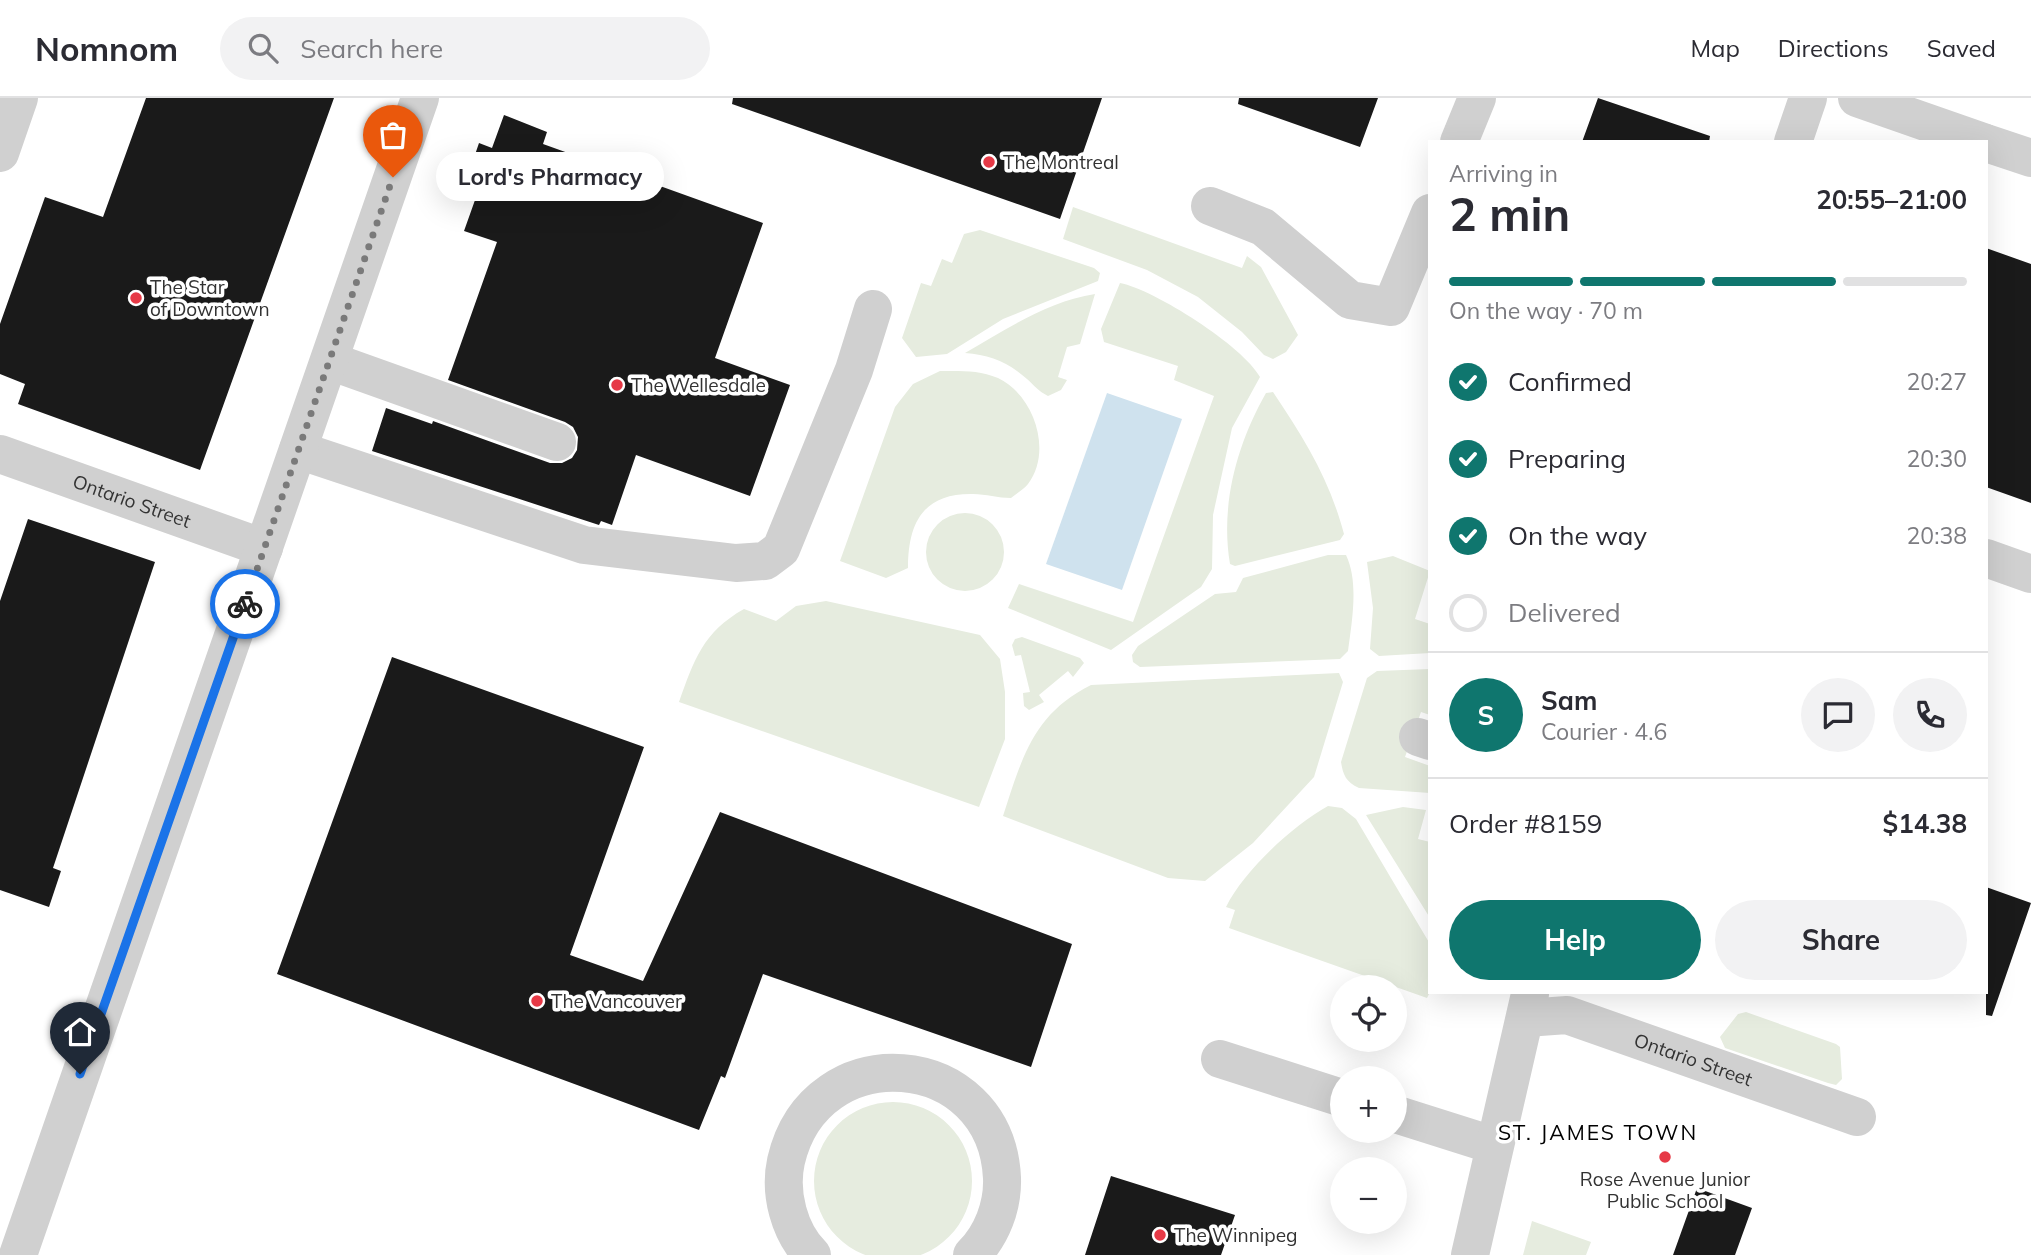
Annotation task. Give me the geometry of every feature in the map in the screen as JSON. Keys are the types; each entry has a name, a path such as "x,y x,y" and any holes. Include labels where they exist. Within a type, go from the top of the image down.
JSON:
{"street":[{"path":"0,153 19,98"},
{"path":"18,1255 420,98"},
{"path":"1460,140 1477,98"},
{"path":"1794,140 1808,98"},
{"path":"1857,98 1979,140"},
{"path":"1988,143 2031,158"},
{"path":"1210,205 1263,227 1350,300 1391,307 1428,218"},
{"path":"298,450 584,545 736,563 765,561 781,549 854,370 873,309"},
{"path":"330,361 557,442"},
{"name":"Ontario Street","path":"0,454 264,548"},
{"path":"1988,559 2031,574"},
{"path":"1469,1255 1528,1005"},
{"name":"Ontario Street","path":"1528,1005 1567,1015 1857,1117"},
{"path":"1220,1059 1330,1094"},
{"path":"812,1255 793,1228 785,1200 783,1172 790,1144 803,1118 822,1097 847,1082 874,1073 903,1072 931,1078 956,1091 977,1110 992,1134 1001,1162 1002,1190 996,1218 983,1244 972,1255"},
{"path":"1407,1118 1493,1145"}],"shaded area":[{"path":"1073,207 1242,268 1247,256 1261,267 1298,335 1286,352 1273,359 1264,355 1242,332 1198,297 1147,270 1063,239"},
{"path":"980,230 1094,268 1100,273 1098,281 1003,319 947,354 916,357 902,338 921,283 931,286 942,259 952,263 964,234"},
{"path":"1120,283 1154,296 1197,321 1236,350 1260,377 1232,428 1213,515 1212,569 1201,587 1111,650 1008,608 1019,584 1133,622 1214,396 1174,380 1178,366 1104,342 1101,329"},
{"path":"1095,294 1080,344 1067,347 1058,377 1067,380 1061,390 1048,396 1006,364 965,353 1044,310"},
{"path":"940,371 991,375 1011,386 1030,410 1036,425 1039,456 1035,471 1028,484 1011,498 978,494 956,495 930,505 915,525 908,568 886,578 840,561 895,407 913,384"},
{"path":"1273,392 1315,460 1331,495 1344,534 1340,540 1235,566 1230,564 1227,542 1233,476 1256,413 1266,393"},
{"path":"957,513 973,513 987,519 998,530 1004,544 1004,560 998,574 987,585 973,591 957,591 943,585 932,574 926,560 926,544 932,530 943,519"},
{"path":"1328,555 1346,555 1352,577 1353,602 1348,651 1340,659 1140,667 1133,662 1132,655 1138,646 1215,594 1236,592 1243,578"},
{"path":"1393,556 1428,570 1415,619 1428,623 1428,653 1379,656 1370,649 1373,608 1367,562"},
{"path":"826,601 980,635 1000,659 1005,692 1005,739 979,807 679,702 702,648 709,637 730,618 744,609 776,621 796,606"},
{"path":"1022,637 1080,658 1084,663 1073,677 1068,671 1039,695 1044,702 1029,710 1024,706 1023,693 1030,692 1021,655 1015,656 1012,645 1015,639"},
{"path":"1428,669 1428,714 1421,712 1405,757 1428,765 1428,793 1359,788 1346,778 1343,771 1341,762 1367,678 1377,671"},
{"path":"1339,673 1343,682 1314,777 1253,843 1205,881 1168,878 1003,816 1032,740 1055,710 1091,685"},
{"path":"1328,806 1342,808 1356,819 1428,941 1427,998 1407,991 1407,975 1362,975 1229,928 1235,910 1226,907 1234,893 1270,850"},
{"path":"1403,807 1426,810 1418,839 1428,842 1428,915 1366,815"},
{"path":"1746,1012 1836,1044 1840,1047 1842,1079 1836,1085 1828,1083 1725,1048 1720,1037 1738,1014"},
{"path":"878,1104 908,1104 937,1115 959,1137 970,1166 970,1196 959,1225 937,1247 916,1256 870,1256 849,1247 827,1225 816,1196 816,1166 827,1137 849,1115"},
{"path":"1532,1221 1591,1242 1586,1255 1523,1255"}],"water":[{"path":"1107,393 1182,419 1122,590 1046,564"}],"building":[{"name":"The Star of Downtown","path":"146,98 334,98 200,470 18,404 25,384 0,374 0,324 45,197 103,217"},
{"name":"The Montreal","path":"733,98 1102,98 1060,219 732,104"},
{"path":"1239,98 1378,98 1360,147 1238,104"},
{"path":"1598,98 1710,136 1709,140 1583,140"},
{"path":"504,115 547,132 543,144 763,223 715,358 790,385 750,496 636,455 612,525 601,521 599,525 372,451 386,408 432,424 433,421 550,463 562,463 572,458 577,450 578,437 573,427 565,422 448,380 497,242 464,231 480,186 466,181 479,143 492,148"},
{"path":"1988,249 2031,264 2031,503 1988,488"},
{"path":"28,519 155,562 53,868 61,871 49,907 0,890 0,601"},
{"path":"392,657 644,747 570,955 643,981 720,812 1072,944 1031,1067 763,974 725,1078 721,1076 699,1130 277,974"},
{"path":"1988,888 2031,903 1992,1016 1986,1015"},
{"name":"The Winnipeg","path":"1111,1176 1235,1215 1221,1255 1085,1255"},
{"path":"1697,1188 1752,1208 1735,1255 1673,1255"}],"way so far":[{"path":"245,604 393,177"}],"place":[{"name":"The Montreal","path":"989,162"},
{"name":"Lord's Pharmacy","path":"393,177"},
{"name":"The Star of Downtown","path":"136,298"},
{"name":"The Wellesdale","path":"617,385"},
{"name":"The Vancouver","path":"537,1001"},
{"name":"Rose Avenue Junior Public School","path":"1665,1157"},
{"name":"The Winnipeg","path":"1160,1235"}],"district":[{"name":"ST. JAMES TOWN","path":"1598,1133"}],"route":[{"path":"80,1074 245,604"}]}
